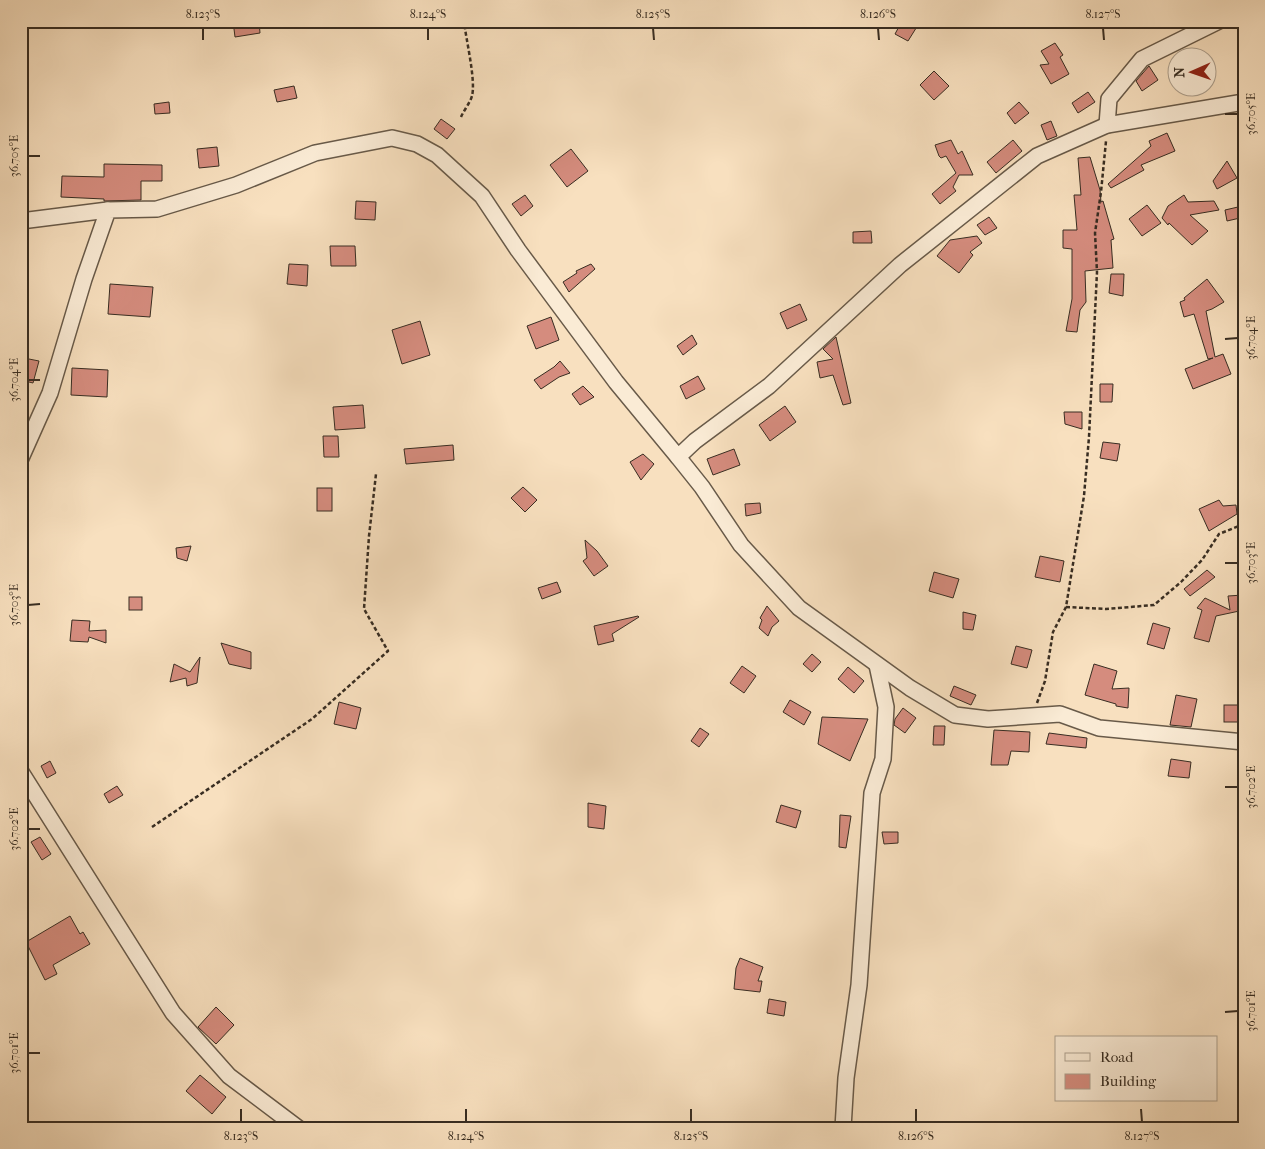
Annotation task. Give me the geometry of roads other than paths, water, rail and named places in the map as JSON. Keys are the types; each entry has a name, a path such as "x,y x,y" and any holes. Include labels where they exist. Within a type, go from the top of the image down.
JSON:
{"street":[{"path":"1107,125 1110,98 1142,59 1219,21"},
{"path":"678,457 770,386 900,265 1036,156 1107,125 1244,102"},
{"path":"21,221 108,210 157,209 236,185 315,152 392,138 416,144 437,155 482,196 518,250 616,382 702,487 742,545 799,608 877,665 910,688 955,715 988,719 1060,714 1099,728 1244,742"},
{"path":"21,458 50,393 84,279 108,210"},
{"path":"843,1128 846,1078 860,985 872,793 883,759 886,707 877,665"},
{"path":"21,772 173,1013 229,1076 298,1128"}]}
